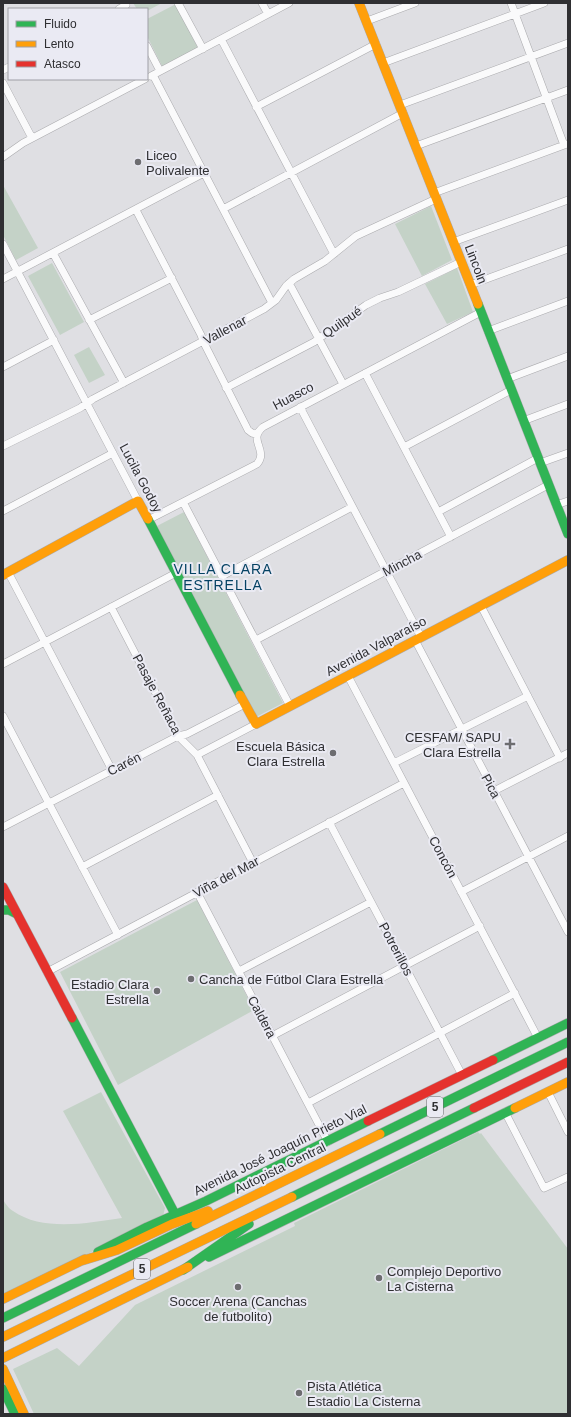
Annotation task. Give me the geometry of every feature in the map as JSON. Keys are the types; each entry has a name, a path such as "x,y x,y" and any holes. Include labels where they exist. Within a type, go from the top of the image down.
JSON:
{"main road":[{"name":"Lincoln","path":"359,3 568,534"},
{"name":"Lucila Godoy","path":"138,501 256,724"},
{"path":"6,573 138,501"},
{"name":"Avenida Valparaíso","path":"256,724 568,560"},
{"path":"3,887 175,1214"},
{"path":"3,910 9,910 17,914"},
{"name":"Avenida José Joaquín Prieto Vial","path":"3,1299 147,1227 206,1201 328,1142 568,1023"},
{"name":"Autopista Central","path":"3,1318 568,1042"},
{"name":"5","path":"3,1337 568,1062"},
{"path":"3,1358 568,1082"},
{"path":"81,1261 117,1250 172,1224 242,1201"},
{"path":"183,1270 281,1201"},
{"path":"3,1369 24,1414"},
{"path":"3,1389 15,1414"}],"street":[{"path":"178,3 203,49"},
{"path":"262,3 268,14"},
{"path":"272,303 204,173 148,77 289,3"},
{"path":"367,21 415,3"},
{"path":"511,3 546,98 566,144"},
{"path":"383,63 544,3"},
{"path":"221,39 334,254"},
{"path":"223,209 291,173 401,109 568,43"},
{"path":"256,107 376,44"},
{"path":"148,48 160,71"},
{"path":"3,153 142,80"},
{"path":"3,83 32,138"},
{"path":"416,146 568,90"},
{"name":"Vallenar","path":"3,446 55,422 93,399 264,309 272,303 289,283 334,254 350,240 363,232 435,196 566,144"},
{"path":"3,157 15,147"},
{"path":"3,279 204,173"},
{"path":"453,242 568,200"},
{"path":"136,210 172,278 248,430 256,434 261,453 261,459 257,464 148,520"},
{"name":"Lucila Godoy","path":"3,244 138,501"},
{"path":"470,285 568,249"},
{"path":"53,253 124,383"},
{"name":"Quilpué","path":"226,388 314,342 366,305 380,298 398,292 461,262"},
{"path":"89,320 172,278"},
{"path":"289,283 343,384"},
{"path":"488,331 568,302"},
{"name":"Huasco","path":"256,434 262,427 481,312"},
{"path":"3,367 54,340"},
{"path":"507,379 568,356"},
{"path":"365,373 451,537"},
{"path":"404,447 511,390"},
{"path":"523,421 568,404"},
{"name":"Pica","path":"300,407 386,571 461,729 528,856 565,920 568,932"},
{"path":"3,511 113,453"},
{"path":"438,512 539,461 568,453"},
{"name":"Mincha","path":"256,640 548,485"},
{"path":"556,505 568,501"},
{"path":"183,502 290,706"},
{"path":"222,576 352,507"},
{"path":"6,573 45,642 112,770"},
{"path":"3,664 176,573"},
{"path":"481,606 560,758"},
{"name":"Pasaje Reñaca","path":"111,607 178,736 197,755 253,863"},
{"name":"Concón","path":"348,676 538,1038"},
{"path":"394,764 528,696"},
{"name":"Carén","path":"3,827 178,736 187,734 245,704"},
{"path":"3,716 118,934"},
{"name":"Avenida Valparaíso","path":"197,755 256,724"},
{"path":"494,791 568,753"},
{"name":"Viña del Mar","path":"47,972 404,783"},
{"path":"82,867 218,795"},
{"name":"Potrerillos","path":"329,822 462,1075"},
{"path":"461,892 568,836"},
{"name":"Caldera","path":"197,892 328,1142"},
{"path":"239,971 371,902"},
{"path":"272,1036 480,926"},
{"path":"308,1103 515,993"},
{"path":"548,1092 568,1132"},
{"path":"505,1112 544,1188 568,1177"}],"shaded area":[{"path":"133,3 162,3 148,10 148,8 136,8"},
{"path":"176,4 198,48 162,66 148,38 148,18"},
{"path":"3,185 38,248 16,260 3,235"},
{"path":"431,206 452,260 422,276 395,224"},
{"path":"52,263 84,322 60,335 28,276"},
{"path":"457,268 473,312 447,324 425,284"},
{"path":"89,347 105,375 89,383 74,355"},
{"path":"184,512 283,703 256,717 157,526"},
{"name":"Estadio Clara Estrella","path":"197,900 254,1010 118,1085 60,972"},
{"path":"101,1092 165,1208 163,1216 3,1296 3,1200 12,1210 25,1218 38,1222 52,1224 80,1224 122,1218 63,1111"},
{"name":"Complejo Deportivo La Cisterna","path":"478,1132 480,1134 481,1133 568,1249 568,1414 34,1414 13,1369 57,1348 79,1366 135,1305 295,1226 294,1223"}],"traffic: fast":[{"path":"478,304 568,534"},
{"path":"148,519 240,695"},
{"path":"3,910 9,910 17,914"},
{"path":"72,1018 175,1214"},
{"path":"493,1060 568,1023"},
{"path":"380,1134 568,1042"},
{"path":"292,1197 474,1108"},
{"path":"209,1257 515,1108"},
{"path":"98,1252 147,1227 206,1201 368,1121"},
{"path":"3,1318 196,1224"},
{"path":"183,1270 249,1224"},
{"path":"3,1389 15,1414"}],"traffic: slow":[{"path":"359,3 478,304"},
{"path":"3,575 138,501 148,519"},
{"path":"240,695 256,724 568,560"},
{"path":"515,1108 568,1082"},
{"path":"196,1224 380,1134"},
{"path":"3,1337 292,1197"},
{"path":"81,1261 117,1250 172,1224 208,1211"},
{"path":"3,1299 85,1259"},
{"path":"3,1358 188,1267"},
{"path":"3,1369 24,1414"}],"traffic: jam":[{"path":"3,887 72,1018"},
{"path":"368,1121 493,1060"},
{"path":"474,1108 568,1062"}],"place":[{"name":"Liceo Polivalente","path":"138,162"},
{"name":"CESFAM/ SAPU Clara Estrella","path":"510,744"},
{"name":"Escuela Básica Clara Estrella","path":"333,753"},
{"name":"Cancha de Fútbol Clara Estrella","path":"191,979"},
{"name":"Estadio Clara Estrella","path":"157,991"},
{"name":"Complejo Deportivo La Cisterna","path":"379,1278"},
{"name":"Soccer Arena (Canchas de futbolito)","path":"238,1287"},
{"name":"Pista Atlética Estadio La Cisterna","path":"299,1393"}],"district":[{"name":"VILLA CLARA ESTRELLA","path":"223,578"}]}
